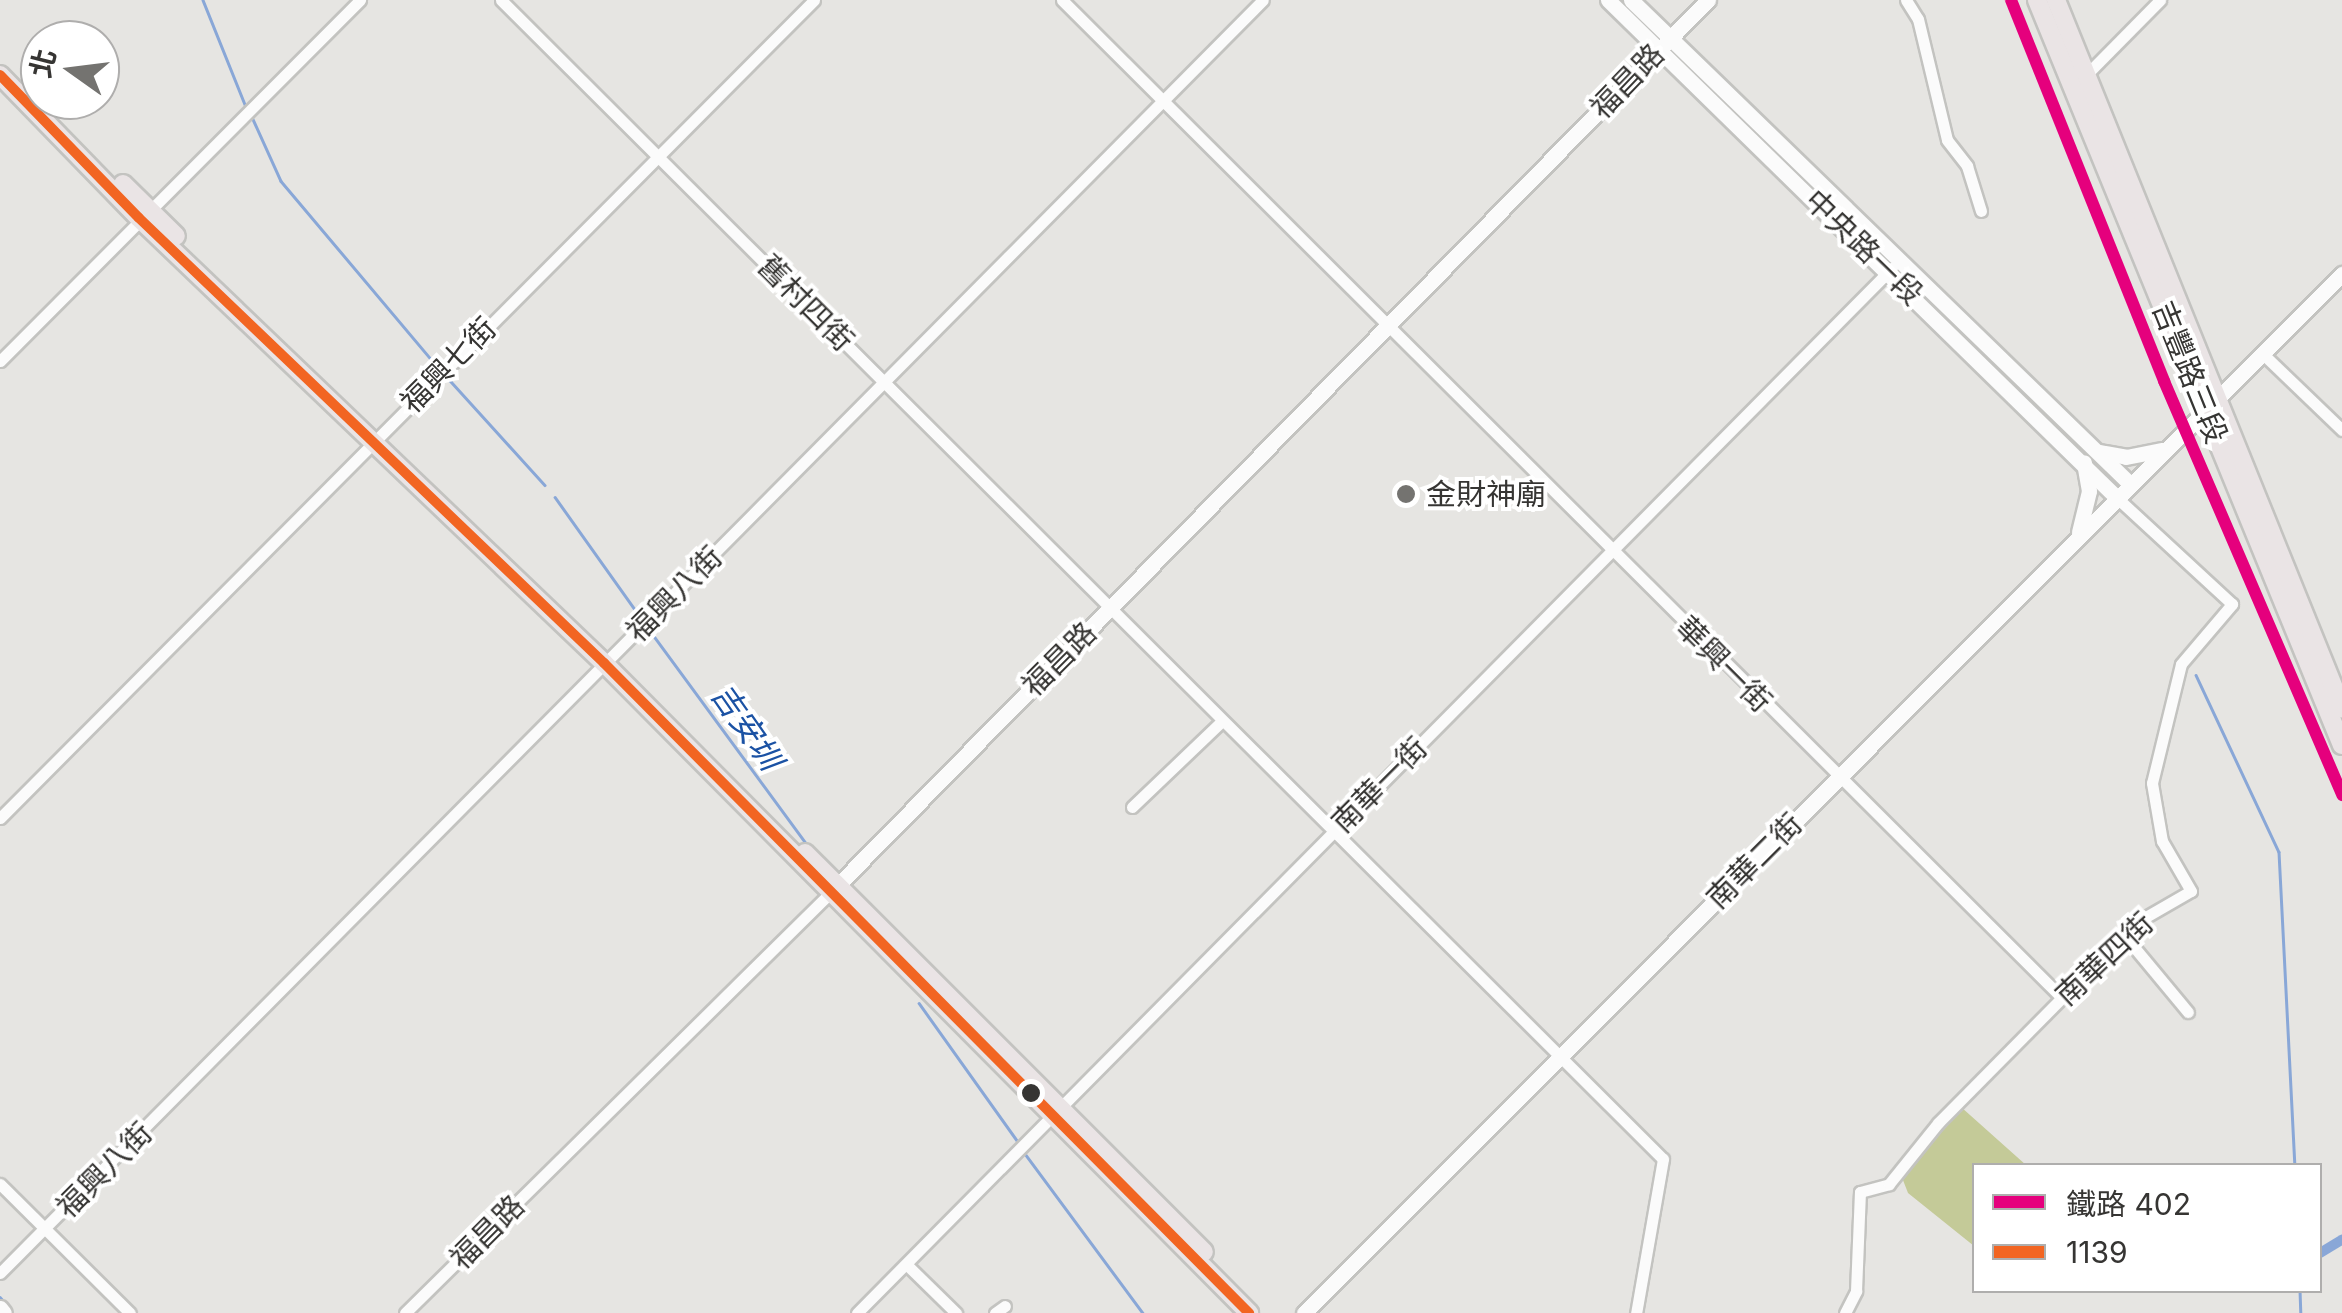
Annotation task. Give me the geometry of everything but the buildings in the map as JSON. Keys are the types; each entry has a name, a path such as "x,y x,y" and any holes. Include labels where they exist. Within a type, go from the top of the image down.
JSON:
{"main road":[{"name":"吉豐路三段","path":"2037,0 2342,708"},
{"name":"吉豐路三段","path":"2056,0 2342,745"},
{"path":"0,59 20,80"},
{"path":"0,74 607,660 1248,1313"},
{"path":"58,120 144,215"},
{"path":"1056,1114 1264,1313"}],"street":[{"path":"0,361 360,0"},
{"name":"舊村四街","path":"502,0 1108,610 1662,1159 1636,1313"},
{"name":"福興七街","path":"0,818 814,0"},
{"name":"華興一街","path":"1062,0 1610,552 2062,998"},
{"name":"福興八街","path":"0,1273 1262,0"},
{"name":"中央路一段","path":"1608,0 1663,44 2129,483"},
{"name":"中央路一段","path":"1631,0 1663,44"},
{"name":"福昌路","path":"405,1313 833,889 1708,0"},
{"path":"1906,0 1918,19 1947,140 1967,166 1981,211"},
{"path":"2087,74 2160,0"},
{"name":"中央路一段","path":"1895,264 2116,497"},
{"name":"南華一街","path":"858,1313 1895,264"},
{"name":"南華二街","path":"1304,1313 2079,533 2342,274"},
{"path":"2262,353 2342,430"},
{"path":"2099,452 2126,457 2162,450"},
{"path":"2079,533 2088,492 2084,462"},
{"name":"南華四街","path":"1844,1313 1856,1291 1860,1192 1897,1176 1938,1123 2124,935 2191,890 2162,842 2152,784 2181,664 2232,604 2116,497"},
{"path":"1132,807 1222,722"},
{"path":"2124,935 2188,1012"},
{"path":"0,1184 130,1313"},
{"path":"907,1264 956,1313"}],"green space":[{"path":"1961,1107 2024,1163 1972,1163 1972,1244 1908,1193 1901,1175"}],"waterway":[{"name":"吉安圳","path":"203,0 246,107"},
{"name":"吉安圳","path":"252,117 281,181 437,366"},
{"name":"吉安圳","path":"446,376 545,485"},
{"name":"吉安圳","path":"555,497 643,621"},
{"name":"吉安圳","path":"648,628 809,847"},
{"path":"2196,675 2279,852 2295,1163"},
{"name":"吉安圳","path":"919,1003 1018,1142"},
{"name":"吉安圳","path":"1026,1155 1143,1313"},
{"path":"2322,1252 2342,1240"},
{"path":"2300,1293 2301,1313"},
{"name":"吉安圳","path":"0,1297 6,1304"}],"rail line":[{"name":"402","path":"2011,0 2164,381 2342,795"}],"transit line":[{"name":"1139","path":"0,75 139,218 604,663 1249,1313"}],"place":[{"name":"金財神廟","path":"1406,494"}]}
